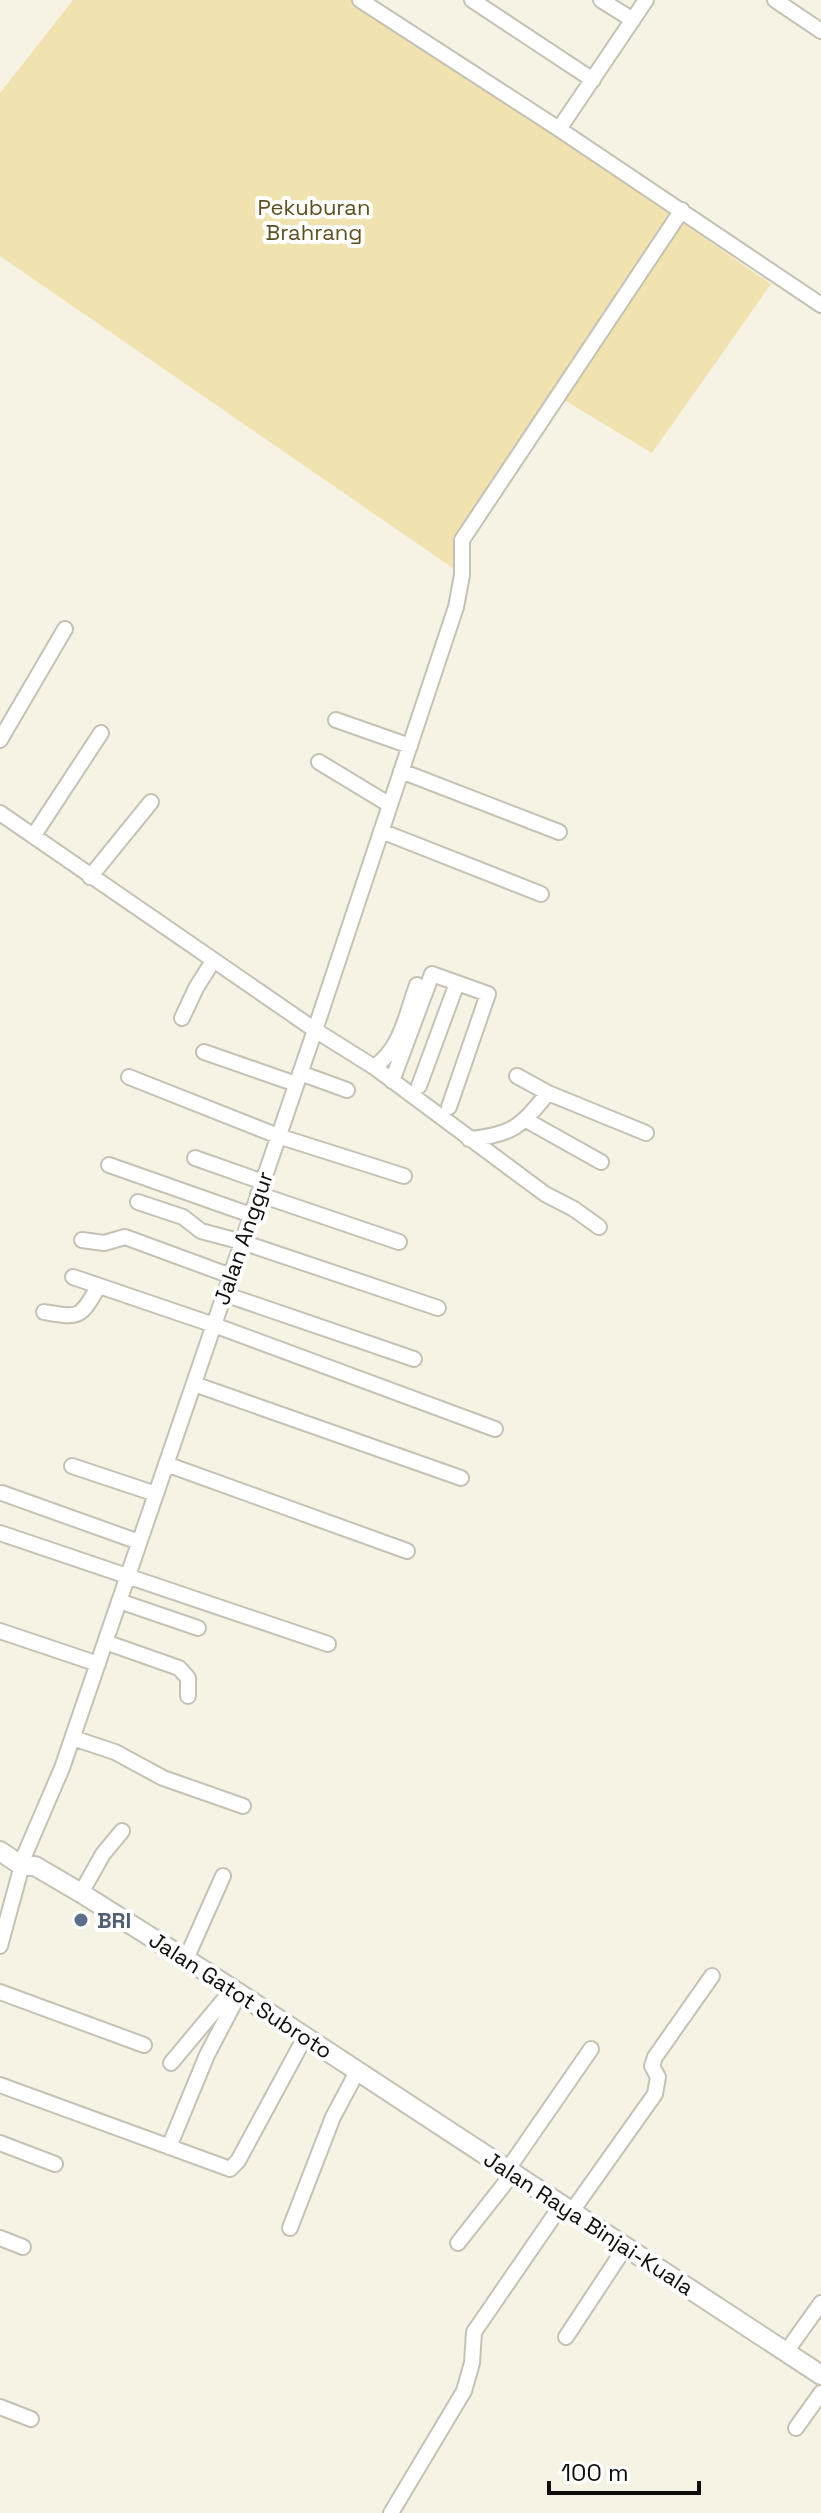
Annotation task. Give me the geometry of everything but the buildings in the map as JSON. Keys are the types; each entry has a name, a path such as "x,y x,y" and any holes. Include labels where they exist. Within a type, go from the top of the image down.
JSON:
{"main road":[{"path":"0,1842 27,1862"},
{"name":"Jalan Gatot Subroto","path":"0,1851 27,1862 81,1893 358,2070"},
{"name":"Jalan Raya Binjai-Kuala","path":"358,2070 821,2375"}],"street":[{"path":"360,0 682,210 821,305"},
{"path":"472,0 593,80"},
{"path":"601,0 633,20"},
{"path":"559,129 646,0"},
{"path":"775,0 821,31"},
{"name":"Jalan Anggur","path":"0,1946 7,1895 27,1862 73,1738 456,607 462,575 462,540 682,210"},
{"path":"0,740 65,629"},
{"path":"336,720 410,746"},
{"path":"34,835 101,733"},
{"path":"319,762 390,805"},
{"path":"401,771 559,832"},
{"path":"90,877 151,802"},
{"path":"0,813 213,961 374,1067 545,1194 599,1227"},
{"path":"381,831 541,894"},
{"path":"182,1018 213,961"},
{"path":"392,1081 432,974 488,994 449,1107"},
{"path":"419,1086 457,983"},
{"path":"374,1067 388,1058 395,1046 417,985"},
{"path":"204,1052 347,1090"},
{"path":"517,1076 548,1093 646,1133"},
{"path":"129,1077 278,1136 404,1176"},
{"path":"469,1139 500,1136 526,1120 548,1093"},
{"path":"526,1120 601,1162"},
{"path":"195,1158 260,1188 399,1242"},
{"path":"109,1165 251,1215"},
{"path":"138,1202 183,1217 201,1231 438,1308"},
{"path":"82,1240 104,1243 125,1237 231,1276"},
{"path":"73,1277 214,1325 495,1429"},
{"path":"44,1312 73,1317 81,1313 98,1287"},
{"path":"224,1294 414,1359"},
{"path":"194,1384 461,1478"},
{"path":"166,1464 407,1551"},
{"path":"72,1466 156,1494"},
{"path":"2,1493 139,1542"},
{"path":"0,1533 328,1644"},
{"path":"119,1601 198,1628"},
{"path":"0,1631 98,1664"},
{"path":"105,1642 179,1668 187,1674 188,1696"},
{"path":"73,1738 115,1752 163,1778 243,1806"},
{"path":"81,1893 103,1854 122,1831"},
{"path":"186,1959 223,1876"},
{"path":"391,2513 464,2391 472,2363 474,2332 655,2094 658,2077 652,2066 655,2057 712,1976"},
{"path":"0,1992 144,2045"},
{"path":"171,2063 235,1992"},
{"path":"169,2147 235,1992"},
{"path":"0,2085 223,2168 233,2167 305,2037"},
{"path":"458,2243 511,2171 591,2049"},
{"path":"290,2228 333,2117 358,2070"},
{"path":"0,2143 55,2164"},
{"path":"0,2238 23,2247"},
{"path":"566,2337 626,2246"},
{"path":"786,2352 821,2303"},
{"path":"796,2428 821,2393"},
{"path":"0,2407 31,2419"}],"green space":[{"name":"Pekuburan Brahrang","path":"73,0 361,0 771,284 652,453 554,394 462,531 457,571 0,256 0,93"}],"place":[{"name":"BRI","path":"81,1920"}]}
